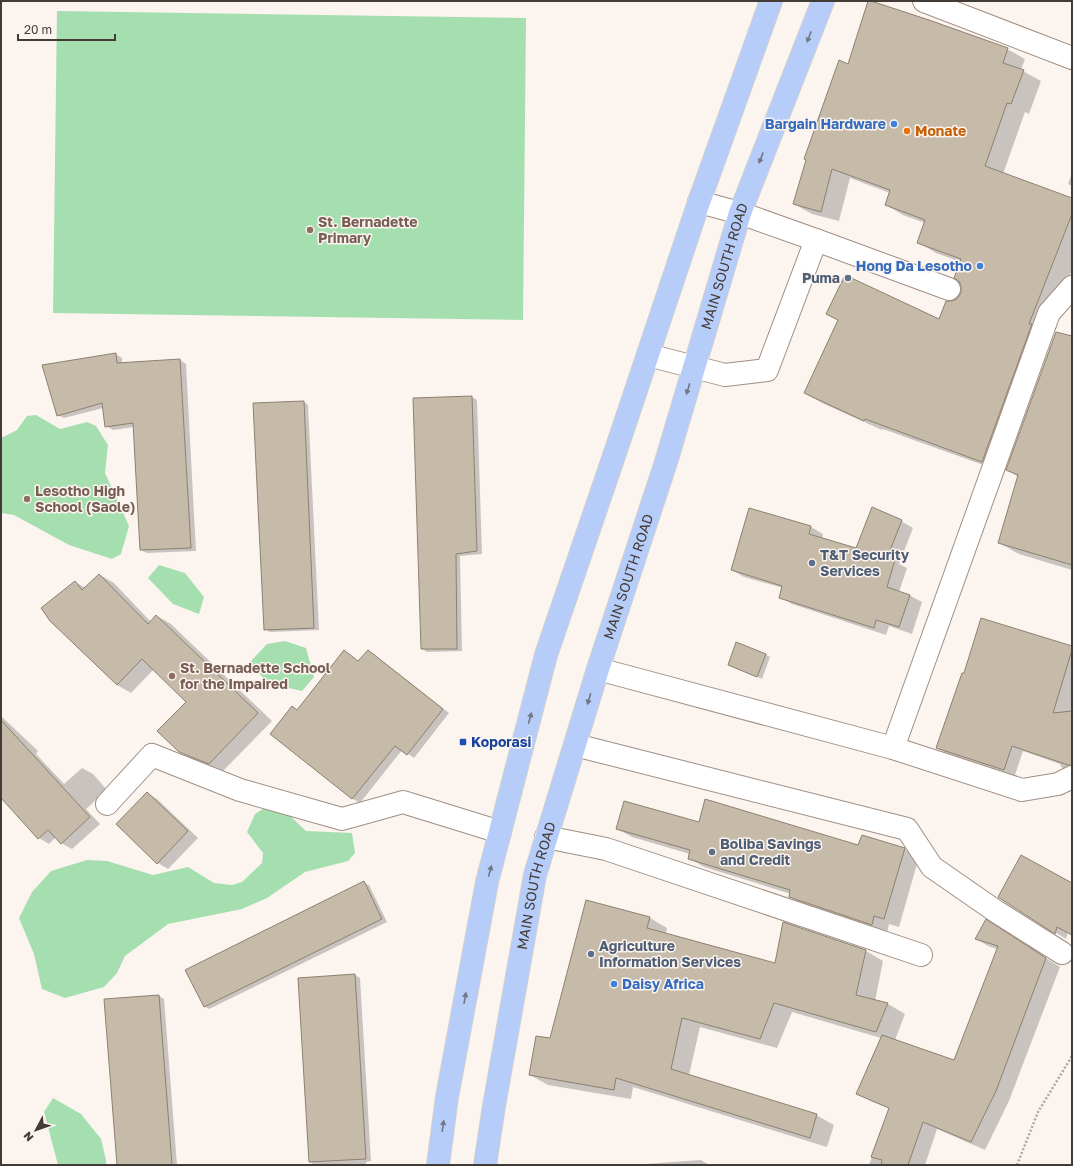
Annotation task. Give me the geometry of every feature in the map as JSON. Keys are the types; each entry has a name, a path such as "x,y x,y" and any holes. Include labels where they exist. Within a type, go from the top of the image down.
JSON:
{"main road":[{"path":"438,1165 447,1097 486,889 546,655 648,355 698,202 771,1"},
{"name":"MAIN SOUTH ROAD","path":"485,1165 535,875 546,837 598,669 666,462 740,213 823,1"}],"street":[{"path":"924,1 1072,58"},
{"path":"698,202 740,213 949,289"},
{"path":"648,355 725,375 767,370 816,240"},
{"path":"893,748 1049,313 1072,287"},
{"path":"598,669 893,748 1022,790 1058,784 1072,777"},
{"path":"575,745 907,829 932,867 997,912 1062,953"},
{"path":"107,804 152,755 240,790 342,818 402,802 500,832"},
{"path":"546,837 606,849 921,955"}],"path":[{"path":"1017,1165 1038,1112 1072,1056"}],"green space":[{"path":"57,11 526,18 523,320 53,313"},
{"path":"36,415 60,429 87,422 96,426 108,445 105,473 129,526 121,554 112,559 69,545 14,515 1,513 1,438 17,430 27,416"},
{"path":"159,565 185,573 204,597 199,614 173,604 148,578"},
{"path":"285,641 306,648 314,677 302,691 267,683 250,662 267,644"},
{"path":"269,805 286,812 306,831 352,833 355,853 348,861 305,872 267,898 242,909 168,924 125,956 117,973 104,987 65,998 42,989 34,954 19,918 32,892 51,871 87,860 107,861 153,875 188,867 214,883 232,885 242,882 262,863 263,853 247,832 255,814"},
{"path":"53,1098 81,1114 101,1139 106,1165 58,1165 44,1112"}],"building":[{"path":"868,1 929,20 1008,48 1003,63 1024,70 1011,104 1007,103 985,166 1072,198 1072,214 1029,324 1032,324 982,462 865,419 864,421 804,393 838,320 826,314 845,275 939,319 946,301 957,299 961,293 959,281 954,278 961,259 917,243 925,220 885,205 890,190 832,169 821,212 793,204 806,160 804,159 839,60 848,64"},
{"path":"1056,332 1072,336 1072,565 998,543 1018,475 1006,470"},
{"path":"116,353 117,363 180,359 191,548 140,550 133,423 105,427 102,403 57,416 42,365"},
{"path":"472,396 477,551 456,554 457,649 421,649 413,398"},
{"path":"304,401 314,628 264,630 253,403"},
{"path":"872,507 902,520 887,558 895,560 887,587 910,595 899,627 876,620 874,628 779,598 782,586 731,570 749,508 811,526 809,534 856,548"},
{"path":"99,574 148,624 156,615 258,713 209,764 179,752 157,731 186,702 142,659 117,685 50,621 41,608 75,581 82,590"},
{"path":"981,618 1072,646 1053,713 1072,711 1072,765 1068,765 1012,746 1004,770 936,748 962,673 964,673"},
{"path":"736,642 766,654 757,677 728,665"},
{"path":"344,650 358,661 368,650 443,709 407,755 395,746 352,799 270,734 292,706 297,710"},
{"path":"1,720 90,817 61,844 48,830 38,839 1,798"},
{"path":"147,792 188,831 157,864 116,824"},
{"path":"705,799 858,845 862,835 905,848 884,919 874,916 872,925 789,897 790,890 688,859 690,850 616,829 624,801 699,822"},
{"path":"1021,855 1072,883 1072,935 1057,927 1055,934 998,897"},
{"path":"364,881 382,919 204,1007 185,970"},
{"path":"586,900 650,917 647,928 775,963 783,922 866,950 856,995 888,1003 876,1032 774,1003 760,1039 682,1018 671,1069 817,1114 810,1138 616,1078 614,1090 529,1075 536,1036 550,1038"},
{"path":"986,919 1046,958 996,1091 971,1142 923,1122 908,1165 881,1165 882,1160 871,1157 889,1108 856,1094 882,1035 954,1060 998,946 975,939"},
{"path":"355,974 366,1159 309,1162 298,978"},
{"path":"159,995 172,1165 117,1165 104,999"}],"place":[{"name":"Bargain Hardware","path":"894,124"},
{"name":"Monate","path":"907,131"},
{"name":"St. Bernadette Primary","path":"310,230"},
{"name":"Hong Da Lesotho","path":"980,266"},
{"name":"Puma","path":"848,278"},
{"name":"Lesotho High School (Saole)","path":"27,499"},
{"name":"T&T Security Services","path":"812,563"},
{"name":"St. Bernadette School for the Impaired","path":"172,676"},
{"name":"Koporasi","path":"463,742"},
{"name":"Boliba Savings and Credit","path":"712,852"},
{"name":"Agriculture Information Services","path":"591,954"},
{"name":"Daisy Africa","path":"614,984"}]}
